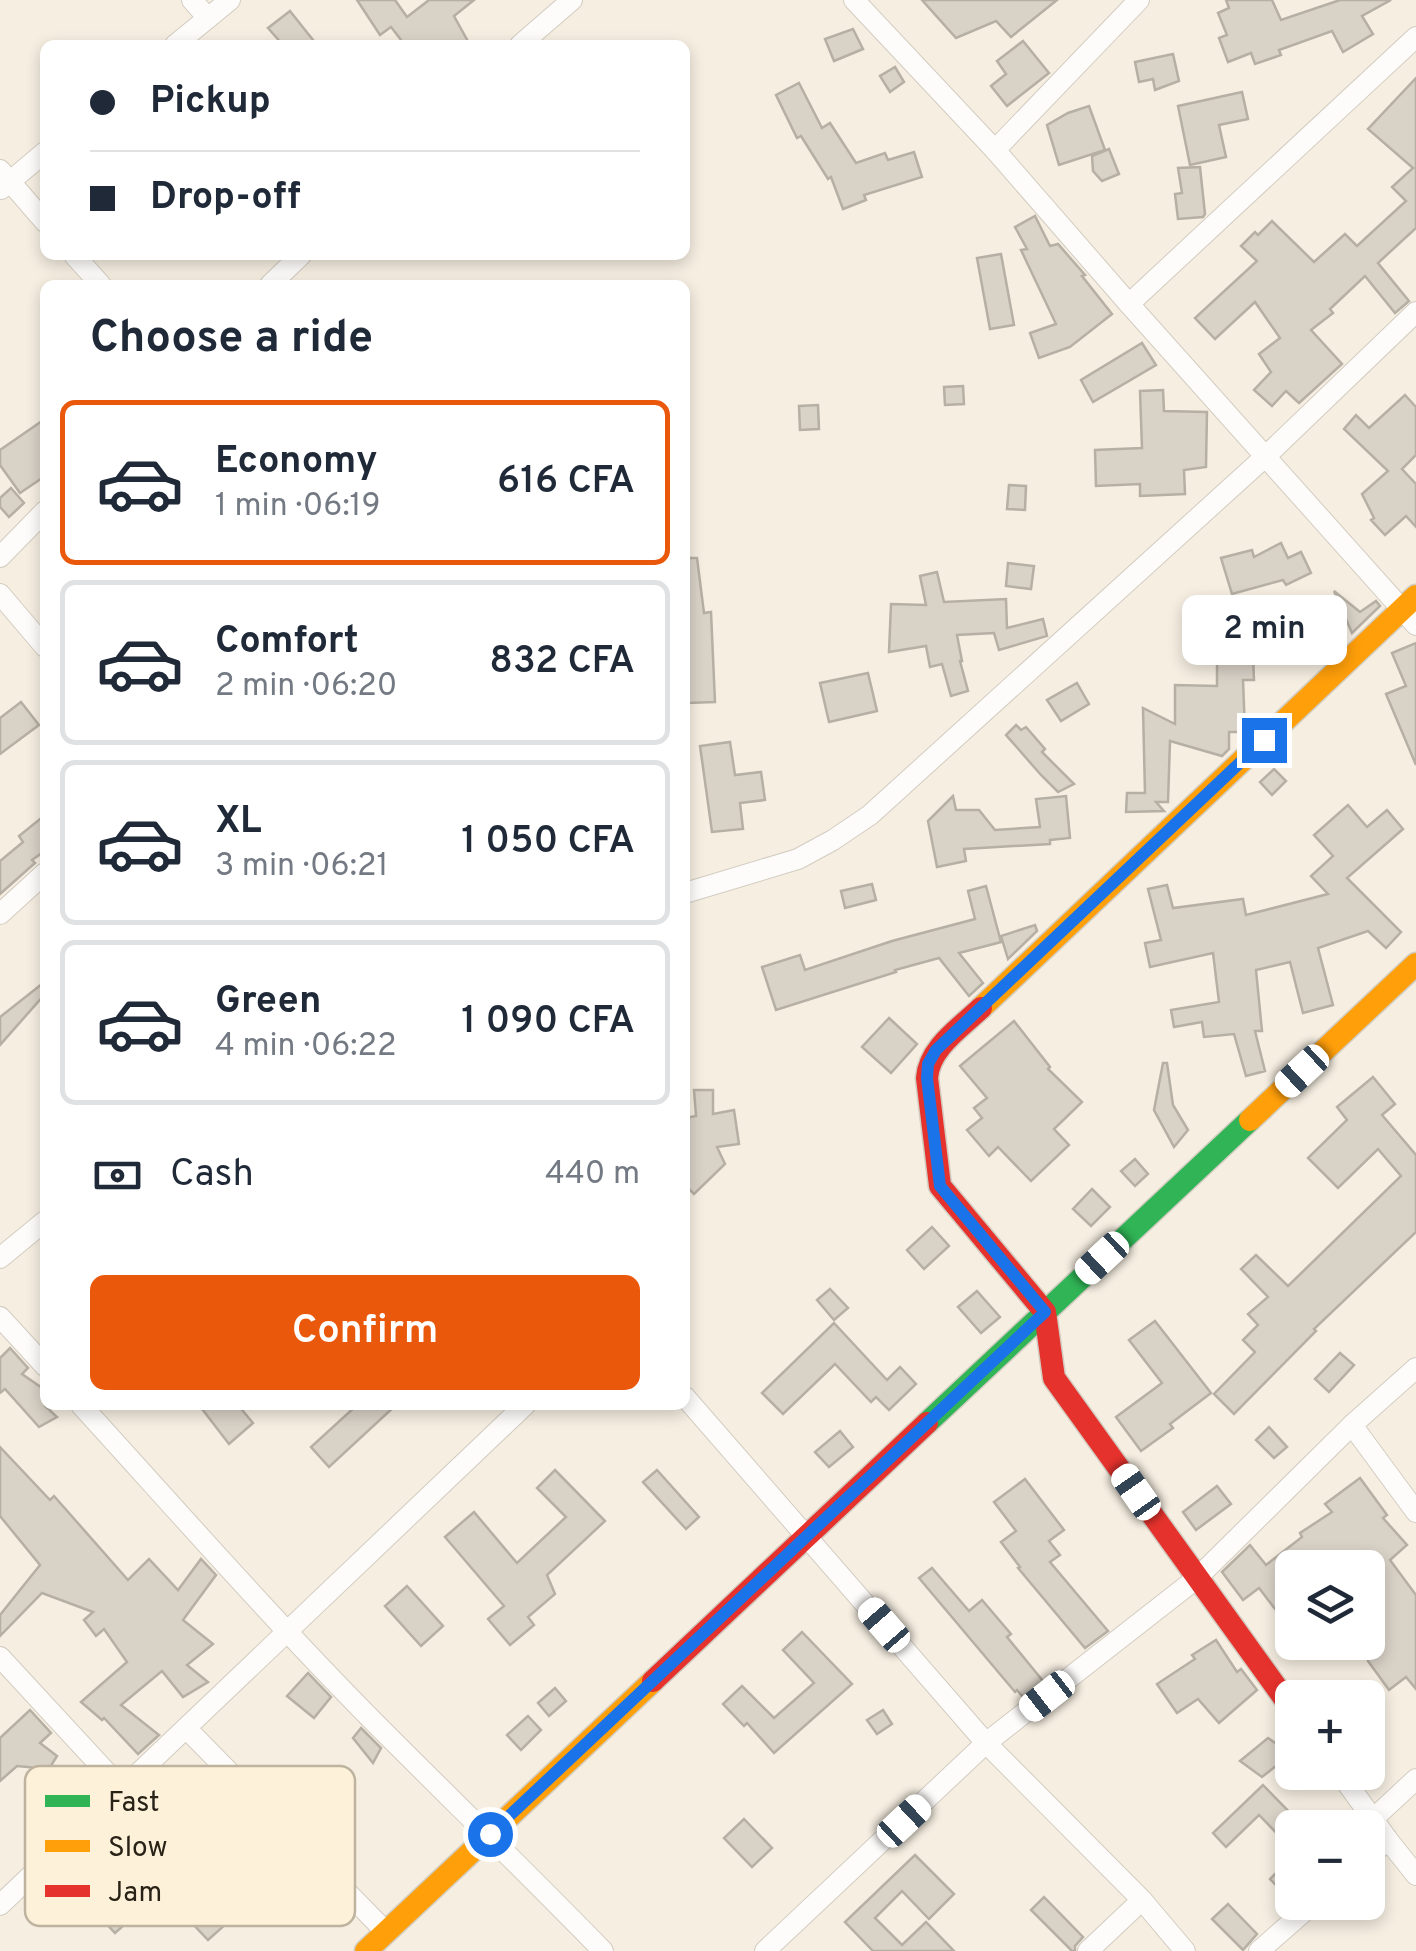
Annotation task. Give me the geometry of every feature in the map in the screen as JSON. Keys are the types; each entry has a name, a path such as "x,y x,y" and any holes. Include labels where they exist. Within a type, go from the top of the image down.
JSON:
{"street":[{"path":"192,0 208,18"},
{"path":"181,40 230,0"},
{"path":"526,40 572,0"},
{"path":"854,0 995,150 1266,456 1411,610 936,1050 928,1064 940,1186 1045,1312 1054,1378 1275,1686"},
{"path":"995,150 1139,0"},
{"path":"1129,304 1416,37"},
{"path":"40,155 3,181 40,217"},
{"path":"78,260 96,280"},
{"path":"275,280 296,260"},
{"path":"690,891 798,859 870,815 1266,456 1416,312"},
{"path":"0,557 40,515"},
{"path":"0,594 40,640"},
{"path":"0,914 40,878"},
{"path":"366,1951 1416,964"},
{"path":"0,1258 40,1225"},
{"path":"0,1316 40,1360"},
{"path":"765,1951 986,1743 1197,1578 1352,1425 1416,1368"},
{"path":"690,1403 986,1743 1142,1900 1185,1951"},
{"path":"86,1410 287,1631 603,1951"},
{"path":"146,1766 519,1410"},
{"path":"1352,1425 1416,1512"},
{"path":"0,1657 101,1766"},
{"path":"186,1728 223,1766"},
{"path":"1384,1810 1416,1779"},
{"path":"1385,1836 1416,1874"},
{"path":"0,1905 25,1881"},
{"path":"355,1900 386,1932"},
{"path":"1088,1951 1142,1900"},
{"path":"1259,1951 1294,1920"}],"building":[{"path":"357,0 395,0 407,17 429,0 474,0 454,16 467,40 401,40 391,27 380,35"},
{"path":"922,0 1057,0 1011,37 996,21 956,38"},
{"path":"1226,0 1272,0 1281,20 1340,0 1391,0 1362,16 1373,34 1343,52 1332,31 1279,50 1281,55 1255,64 1251,53 1228,62 1219,38 1227,35 1218,13 1229,8"},
{"path":"290,11 313,40 279,40 268,28"},
{"path":"853,29 863,49 834,61 825,39"},
{"path":"1023,41 1049,73 1007,106 991,86 1006,74 997,61"},
{"path":"1173,54 1179,81 1155,90 1153,79 1139,82 1135,62"},
{"path":"895,67 904,82 890,92 880,76"},
{"path":"1416,78 1416,228 1378,263 1409,301 1395,313 1365,276 1330,309 1333,313 1311,330 1342,364 1299,403 1286,391 1272,406 1254,390 1271,372 1259,354 1280,338 1255,302 1215,339 1195,318 1257,261 1241,246 1272,221 1314,262 1345,234 1357,246 1406,201 1392,187 1413,168 1368,129"},
{"path":"799,83 822,128 830,123 856,163 885,153 888,160 914,152 922,177 864,195 866,200 843,209 831,177 828,179 801,136 797,138 776,95"},
{"path":"1242,92 1248,119 1219,125 1226,157 1190,165 1178,106"},
{"path":"1089,106 1105,150 1059,165 1047,125"},
{"path":"1109,149 1119,174 1102,181 1093,171 1092,156"},
{"path":"1200,167 1205,214 1178,219 1175,194 1182,193 1178,168"},
{"path":"1035,216 1050,246 1058,244 1112,314 1070,347 1039,358 1030,333 1056,324 1021,250 1027,249 1015,227"},
{"path":"1001,254 1014,325 990,329 977,258"},
{"path":"1142,343 1156,365 1093,402 1081,380"},
{"path":"963,386 964,404 945,405 944,387"},
{"path":"1163,390 1164,411 1207,412 1206,467 1184,470 1185,494 1140,496 1140,484 1096,486 1095,450 1142,448 1140,391"},
{"path":"1405,395 1416,407 1416,455 1402,469 1416,484 1416,527 1406,516 1385,535 1371,520 1374,518 1362,494 1388,471 1344,429 1356,415 1369,428"},
{"path":"818,405 819,429 800,430 799,406"},
{"path":"40,422 40,479 20,493 0,465 0,450"},
{"path":"1009,485 1026,486 1025,510 1007,509"},
{"path":"11,488 24,503 9,517 0,507 0,498"},
{"path":"1281,543 1288,558 1301,552 1311,573 1286,585 1283,580 1232,594 1221,558 1252,550 1254,557"},
{"path":"690,558 697,558 704,613 711,612 715,702 690,703"},
{"path":"1008,563 1034,566 1031,589 1006,586"},
{"path":"937,572 944,602 1006,599 1007,628 1043,619 1047,636 999,650 994,633 957,635 968,691 951,696 942,664 930,667 926,646 889,652 891,604 926,605 920,576"},
{"path":"1334,591 1360,612 1376,601 1380,606 1352,633"},
{"path":"1416,643 1416,765 1386,694 1406,686 1392,653"},
{"path":"1253,655 1254,680 1243,680 1245,732 1229,732 1229,749 1222,756 1170,741 1168,802 1156,802 1164,811 1126,812 1127,793 1145,793 1143,708 1175,724 1175,685 1217,686 1217,656"},
{"path":"868,673 877,711 829,722 820,683"},
{"path":"1077,683 1089,704 1061,721 1047,700"},
{"path":"21,702 39,725 0,754 0,718"},
{"path":"1016,725 1021,730 1026,727 1045,749 1042,752 1074,784 1058,792 1041,775 1006,735"},
{"path":"730,742 735,775 761,772 765,800 740,803 743,829 712,832 700,746"},
{"path":"1274,769 1286,781 1272,795 1260,782"},
{"path":"953,796 956,810 979,810 995,830 1040,827 1036,799 1066,796 1070,838 1050,840 1050,844 964,849 966,861 937,867 928,821"},
{"path":"1348,805 1367,827 1387,810 1403,829 1347,878 1401,932 1386,948 1368,931 1318,948 1333,1005 1303,1013 1290,962 1256,970 1262,1031 1255,1031 1265,1071 1246,1076 1234,1034 1204,1037 1202,1022 1174,1027 1171,1010 1219,1002 1213,953 1150,967 1145,943 1161,940 1148,889 1167,885 1173,908 1243,899 1246,915 1328,894 1311,876 1333,856 1314,835"},
{"path":"40,819 40,854 0,894 0,861 23,842 19,836"},
{"path":"872,884 876,900 845,908 841,891"},
{"path":"986,886 1001,942 959,953 983,983 969,996 939,958 776,1010 762,967 800,955 805,970 975,919 968,891"},
{"path":"1035,925 1037,931 1008,959 1001,936"},
{"path":"40,986 40,1000 0,1045 0,1017"},
{"path":"889,1018 917,1044 891,1073 862,1047"},
{"path":"1014,1021 1048,1069 1082,1102 1054,1129 1069,1145 1031,1181 998,1147 989,1156 967,1130 982,1118 974,1108 987,1098 960,1066"},
{"path":"1163,1063 1167,1063 1173,1105 1188,1130 1174,1147 1154,1110"},
{"path":"1373,1077 1395,1104 1382,1115 1416,1155 1416,1232 1314,1329 1234,1414 1214,1394 1255,1352 1243,1340 1258,1325 1248,1314 1268,1297 1241,1269 1256,1255 1288,1286 1401,1176 1378,1149 1338,1188 1308,1158 1347,1120 1337,1107"},
{"path":"694,1090 713,1090 713,1114 734,1110 739,1144 717,1147 725,1164 694,1194 690,1190 690,1117 696,1116"},
{"path":"1135,1159 1148,1174 1135,1186 1121,1171"},
{"path":"1092,1189 1110,1207 1091,1226 1073,1209"},
{"path":"932,1227 949,1246 924,1269 907,1250"},
{"path":"830,1289 848,1308 834,1320 817,1300"},
{"path":"977,1291 1000,1317 981,1333 958,1307"},
{"path":"1155,1321 1211,1393 1141,1451 1116,1417 1162,1383 1129,1340"},
{"path":"834,1323 887,1380 900,1367 916,1384 889,1410 876,1397 871,1402 835,1364 783,1414 762,1393"},
{"path":"10,1348 28,1368 22,1374 40,1387 40,1410 49,1410 57,1417 39,1427 5,1389 0,1393 0,1358"},
{"path":"1340,1353 1354,1365 1329,1392 1315,1379"},
{"path":"203,1410 242,1410 253,1423 229,1444"},
{"path":"352,1410 391,1410 329,1467 311,1447"},
{"path":"1269,1427 1287,1447 1274,1458 1256,1440"},
{"path":"840,1431 853,1447 829,1467 815,1452"},
{"path":"0,1447 50,1500 54,1496 128,1580 149,1559 178,1590 201,1559 216,1575 183,1620 213,1644 187,1665 208,1682 183,1697 162,1671 121,1705 159,1735 138,1754 104,1718 81,1702 127,1662 104,1629 96,1636 84,1620 93,1612 42,1593 0,1636 0,1615 40,1565 0,1516"},
{"path":"555,1470 605,1521 547,1575 555,1594 528,1617 534,1625 510,1645 488,1619 504,1606 445,1537 474,1512 517,1563 566,1517 537,1488"},
{"path":"657,1470 699,1517 686,1529 643,1482"},
{"path":"1360,1478 1387,1515 1383,1518 1407,1545 1390,1560 1416,1595 1416,1689 1406,1677 1389,1690 1368,1661 1385,1660 1385,1550 1285,1550 1302,1537 1300,1533 1332,1512 1325,1504"},
{"path":"1025,1479 1064,1530 1049,1541 1060,1555 1050,1562 1108,1631 1085,1648 1001,1542 1016,1531 994,1502"},
{"path":"1217,1486 1231,1504 1196,1530 1183,1512"},
{"path":"1250,1545 1266,1565 1275,1558 1275,1609 1259,1588 1243,1600 1222,1572"},
{"path":"932,1568 969,1611 982,1600 1043,1681 1023,1697 1015,1692 919,1578"},
{"path":"407,1586 443,1626 421,1646 385,1606"},
{"path":"802,1632 852,1684 774,1753 723,1704 742,1686 774,1718 814,1683 783,1650"},
{"path":"1216,1640 1237,1672 1241,1669 1257,1690 1219,1723 1198,1699 1177,1713 1157,1684"},
{"path":"308,1673 331,1697 314,1718 287,1696"},
{"path":"555,1688 566,1701 549,1716 538,1703"},
{"path":"30,1710 51,1733 40,1743 57,1756 51,1766 17,1766 0,1781 0,1738"},
{"path":"883,1710 892,1724 877,1734 867,1720"},
{"path":"528,1716 541,1730 521,1750 507,1735"},
{"path":"361,1728 381,1748 373,1763 353,1738"},
{"path":"1268,1738 1275,1743 1275,1767 1262,1777 1240,1761"},
{"path":"1263,1785 1287,1810 1275,1810 1275,1831 1259,1815 1226,1847 1213,1833"},
{"path":"744,1819 772,1848 752,1867 724,1838"},
{"path":"915,1855 954,1894 929,1919 902,1891 875,1918 902,1945 926,1922 954,1951 873,1951 845,1922"},
{"path":"1044,1897 1083,1937 1075,1951 1031,1910"},
{"path":"1228,1904 1257,1934 1243,1950 1212,1919"},
{"path":"195,1926 224,1926 208,1940"}],"traffic: fast":[{"path":"927,1423 1250,1120"}],"traffic: slow":[{"path":"981,1008 1416,596"},
{"path":"1250,1120 1416,964"},
{"path":"366,1951 653,1681"}],"traffic: jam":[{"path":"981,1008 947,1039 929,1067 927,1078 940,1186 1045,1312 1054,1378 1275,1685"},
{"path":"653,1681 927,1423"}],"route":[{"path":"490,1834 1045,1312 940,1186 928,1064 936,1050 1264,740"}]}
